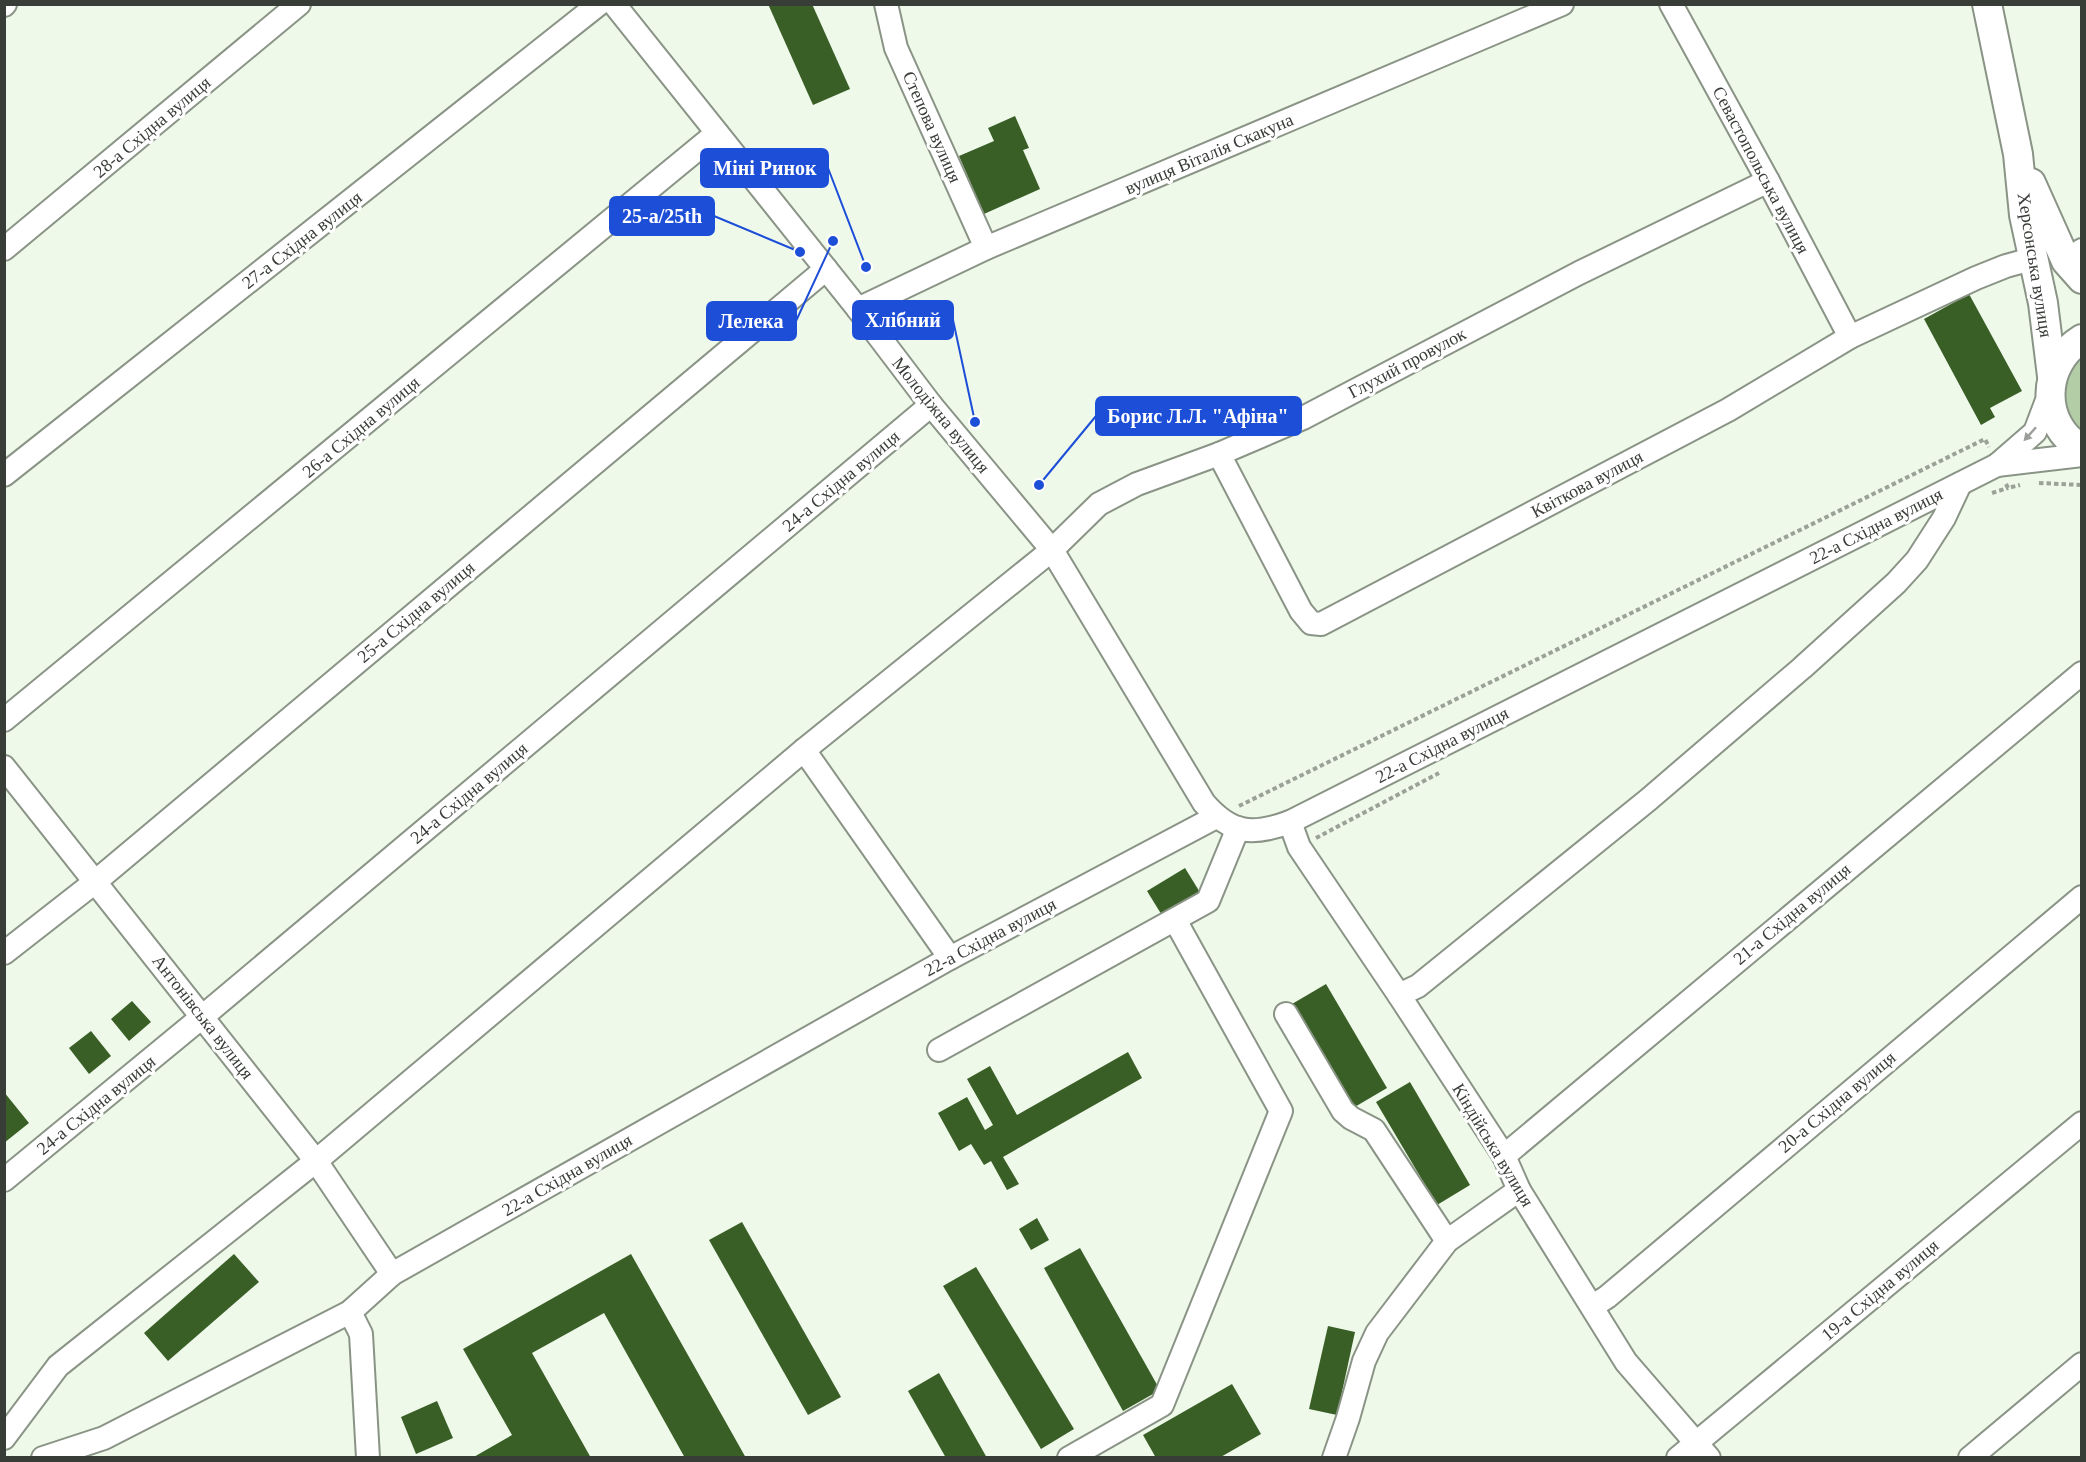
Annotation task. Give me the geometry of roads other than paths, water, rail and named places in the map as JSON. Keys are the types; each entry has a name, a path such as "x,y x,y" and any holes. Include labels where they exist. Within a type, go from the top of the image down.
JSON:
{"main road":[{"name":"Херсонська вулиця","path":"1987,4 2018,154 2024,215 2043,303 2051,410 2066,438 2082,449"},
{"name":"Херсонська вулиця","path":"2018,154 2041,209 2076,263"},
{"path":"2050,385 2059,359 2072,345 2082,339"}],"street":[{"name":"28-а Східна вулиця","path":"4,249 299,4"},
{"name":"27-а Східна вулиця","path":"4,476 599,4"},
{"name":"Молодіжна вулиця","path":"614,4 858,309 931,405 1052,550 1204,803 1216,817"},
{"name":"Степова вулиця","path":"886,4 896,48 986,248"},
{"name":"вулиця Віталія Скакуна","path":"858,309 986,248 1562,4"},
{"name":"Севастопольська вулиця","path":"1671,4 1850,337"},
{"name":"26-а Східна вулиця","path":"4,720 717,133"},
{"name":"Глухий провулок","path":"4,1438 58,1366 316,1161 804,750 1052,550 1099,504 1137,484 1219,454 1303,417 1579,273 1768,181"},
{"name":"Квіткова вулиця","path":"1219,454 1301,611 1311,622 1321,624 1728,410 1850,337 1976,278 2035,258"},
{"name":"25-а Східна вулиця","path":"4,953 95,882 826,269"},
{"path":"1997,465 2035,432 2050,385"},
{"name":"24-а Східна вулиця","path":"4,1180 202,1017 931,405"},
{"path":"1997,465 2082,455"},
{"name":"22-а Східна вулиця","path":"43,1458 104,1438 350,1312 392,1274 950,958 1216,817 1230,826 1263,830 1290,822 1997,465"},
{"name":"22-а Східна вулиця","path":"1400,995 1418,986 1648,800 1802,668 1896,583 1917,560 1944,518 1960,484"},
{"name":"21-а Східна вулиця","path":"1504,1156 2082,673"},
{"path":"804,750 950,958"},
{"name":"Антонівська вулиця","path":"4,767 316,1161 392,1274"},
{"name":"Кіндійська вулиця","path":"1290,822 1299,847 1400,995 1504,1156 1519,1190 1626,1362 1703,1450"},
{"path":"939,1050 1208,901 1238,828"},
{"name":"20-а Східна вулиця","path":"1593,1306 1607,1297 2082,897"},
{"path":"1069,1458 1162,1405 1281,1111 1174,920"},
{"path":"1286,1014 1343,1111 1374,1130 1447,1241"},
{"name":"19-а Східна вулиця","path":"1678,1458 1703,1450 2082,1123"},
{"path":"1334,1458 1364,1361 1377,1333 1447,1241 1519,1190"},
{"path":"350,1312 361,1334 368,1458"},
{"path":"1970,1458 2082,1364"}],"place":[{"name":"Лелека","path":"833,241"},
{"name":"25-а/25th","path":"800,252"},
{"name":"Міні Ринок","path":"866,267"},
{"name":"Хлібний","path":"975,422"},
{"name":"Борис Л.Л. \"Афіна\"","path":"1039,485"}]}
